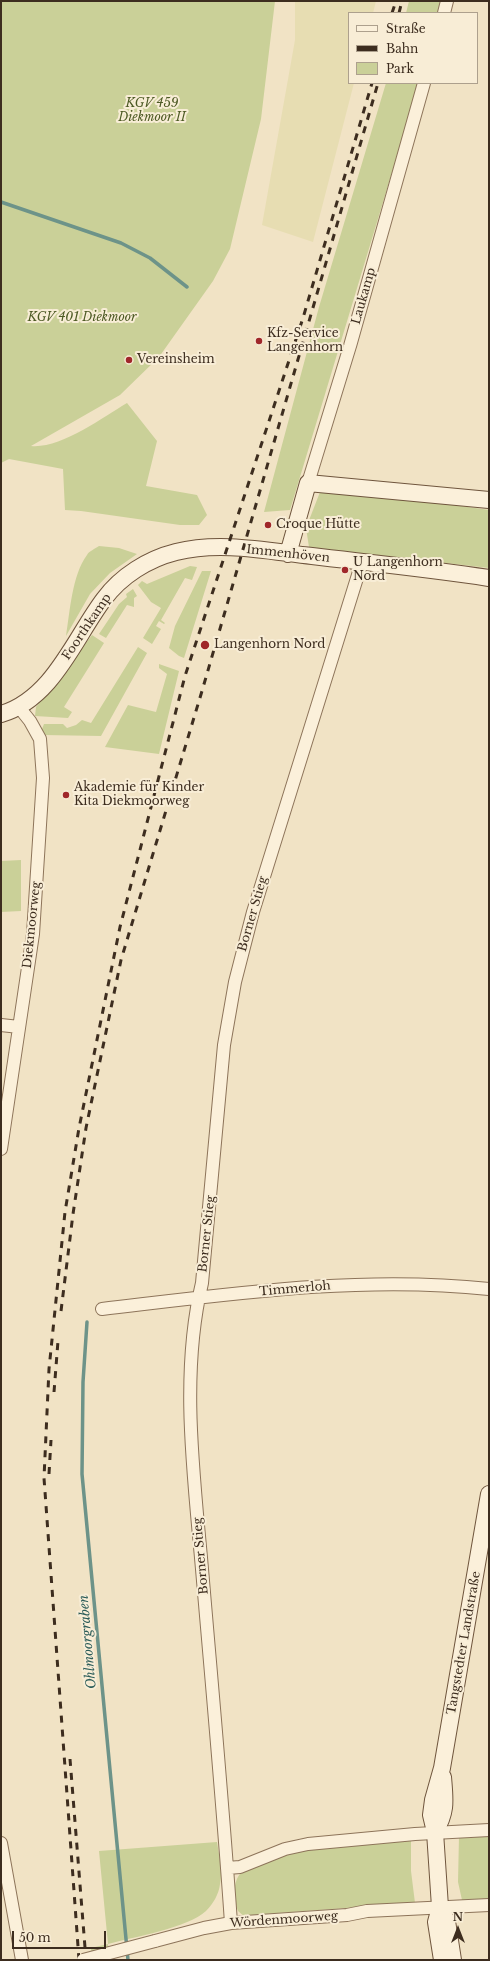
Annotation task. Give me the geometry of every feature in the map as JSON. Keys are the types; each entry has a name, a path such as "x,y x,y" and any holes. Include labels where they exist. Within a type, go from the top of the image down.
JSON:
{"street":[{"path":"444,12 447,1"},
{"name":"Laukamp","path":"288,554 350,346 424,84"},
{"path":"308,483 489,500"},
{"name":"Immenhöven","path":"206,548 236,548 489,578"},
{"name":"Foorthkamp","path":"1,714 18,706 38,690 58,670 74,648 104,599 127,575 165,555 186,550 206,548"},
{"name":"Borner Stieg","path":"231,1923 195,1490 190,1408 195,1313 203,1275 224,1045 240,959 253,912 362,562"},
{"name":"Diekmoorweg","path":"1,1149 33,934 43,778 40,739 30,721 18,706"},
{"path":"1,1025 19,1027"},
{"name":"Timmerloh","path":"102,1309 199,1297 354,1284 413,1283 489,1289"},
{"name":"Tangstedter Landstraße","path":"435,1832 444,1816 445,1799 442,1768 489,1494"},
{"path":"227,1868 240,1867 285,1849 308,1844 435,1832 489,1830"},
{"path":"435,1832 440,1907 436,1922 442,1960"},
{"path":"1,1843 22,1960"},
{"name":"Wördenmoorweg","path":"83,1960 204,1928 231,1923 254,1923 346,1915 367,1911 489,1905"},
{"path":"440,1907 447,1921 453,1960"}],"shaded area":[{"path":"295,1 376,1 373,12 348,12 348,84 354,84 313,242 262,225 295,40"}],"green space":[{"path":"1,1 275,1 261,119 230,249 213,281 159,357 120,395 31,446 42,446 68,438 127,403 157,441 146,486 197,495 207,515 199,525 180,525 65,510 63,469 9,459 1,463"},
{"path":"409,1 441,1 438,12 406,12"},
{"path":"386,84 419,84 290,510 264,512 319,307"},
{"path":"320,492 433,502 489,510 489,568 309,547 306,528"},
{"path":"99,546 119,548 137,554 110,573 90,594 66,636 72,594 78,573 88,554"},
{"path":"190,566 197,567 192,580 185,578 161,620 165,623 164,624 159,621 156,626 161,629 152,644 143,638 161,608 151,602 138,585 142,581 147,584"},
{"path":"202,571 211,571 184,658 169,648 175,626"},
{"path":"133,589 137,596 134,598 134,607 127,605 106,638 99,634 119,604 127,597 126,594"},
{"path":"92,635 104,643 64,707 72,712 68,718 35,716 36,707"},
{"path":"138,647 147,653 101,736 44,735 42,729 44,724 63,724 67,728 76,725 82,720 91,723"},
{"path":"159,664 179,671 159,754 105,747 128,705 156,712 167,674 159,668"},
{"path":"21,860 21,911 1,912 1,861"},
{"path":"489,1834 489,1900 462,1900 458,1882 459,1836"},
{"path":"411,1839 411,1871 415,1903 264,1914 265,1919 246,1918 238,1911 235,1900 235,1889 237,1878 244,1870 296,1850"},
{"path":"217,1842 221,1879 217,1895 206,1911 198,1917 174,1927 108,1944 99,1851"},
{"path":"108,1944 110,1960 92,1960 91,1948"}],"waterway":[{"path":"1,202 121,243 150,258 187,287"},
{"name":"Ohlmoorgraben","path":"87,1322 83,1382 82,1474 128,1960"}],"railway":[{"path":"392,12 396,1"},
{"path":"399,12 402,1"},
{"path":"79,1960 44,1478 49,1369 65,1212 79,1128 120,927 185,676 303,318 372,84"},
{"path":"61,1311 73,1214 86,1128 121,960 202,691 378,84"},
{"path":"54,1392 58,1341"},
{"path":"49,1474 51,1440"},
{"path":"70,1759 86,1960"}],"place":[{"name":"Kfz-Service Langenhorn","path":"259,341"},
{"name":"Vereinsheim","path":"129,360"},
{"name":"Croque Hütte","path":"268,525"},
{"name":"U Langenhorn Nord","path":"345,570"},
{"name":"Langenhorn Nord","path":"205,645"},
{"name":"Akademie für Kinder Kita Diekmoorweg","path":"66,795"}],"park label":[{"name":"KGV 459 Diekmoor II","path":"152,111"},
{"name":"KGV 401 Diekmoor","path":"82,318"}]}
